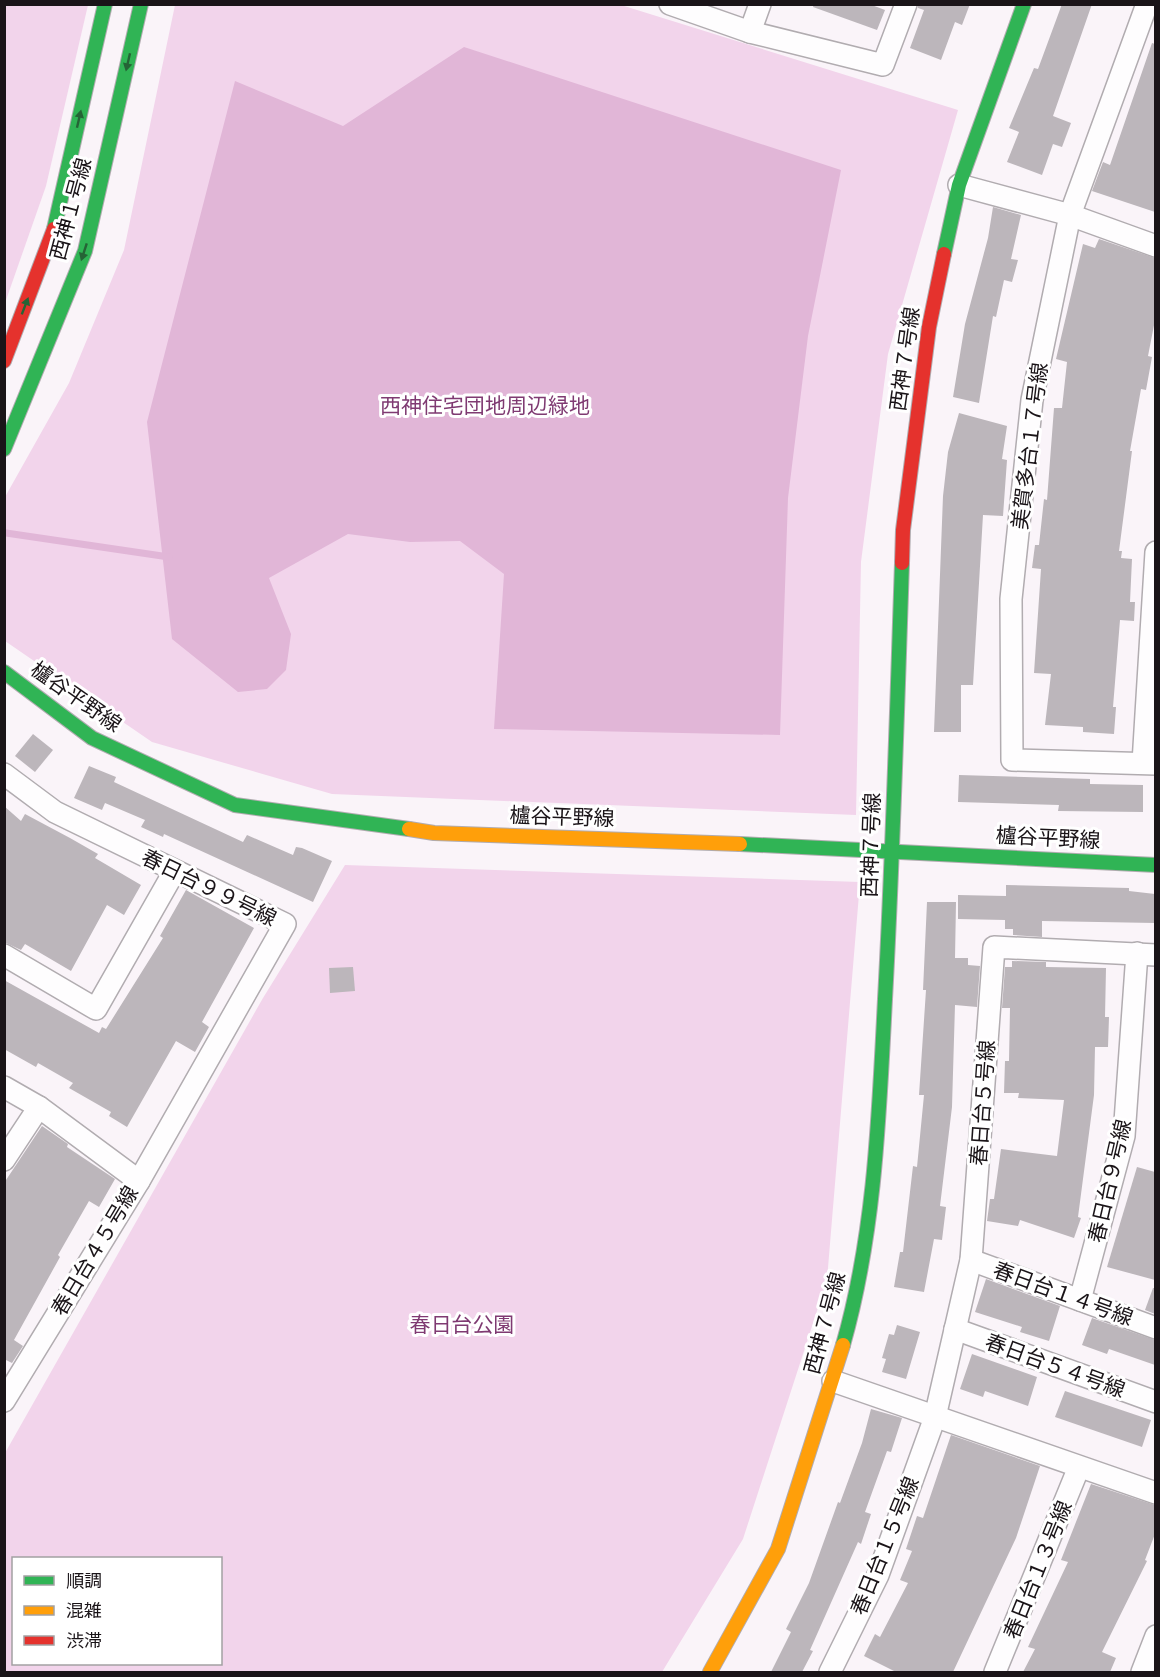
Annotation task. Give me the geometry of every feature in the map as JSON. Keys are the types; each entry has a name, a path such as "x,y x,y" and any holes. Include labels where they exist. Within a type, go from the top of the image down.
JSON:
{"street":[{"name":"西神１号線","path":"4,361 52,236 105,4"},
{"name":"西神１号線","path":"4,449 85,251 141,4"},
{"path":"670,4 750,32 883,65 906,4"},
{"path":"750,32 760,4"},
{"name":"西神７号線","path":"710,1672 778,1549 858,1293 877,1156 892,850 903,530 929,327 959,185 1024,4"},
{"name":"美賀多台１７号線","path":"1148,4 1070,215 1030,423 1011,599 1012,760 1149,763"},
{"path":"959,185 1070,215 1155,246"},
{"path":"1149,763 1155,552"},
{"name":"櫨谷平野線","path":"4,672 92,738 235,805 434,833 892,850 1155,865"},
{"name":"春日台９９号線","path":"4,774 55,812 174,872 285,924 139,1181"},
{"path":"4,955 96,1009 174,872"},
{"name":"春日台５号線","path":"935,1417 971,1260 994,947 1146,954"},
{"name":"春日台９号線","path":"1080,1300 1125,1136 1146,954"},
{"name":"春日台４５号線","path":"4,1087 39,1107 139,1181 4,1401"},
{"path":"4,1160 39,1107"},
{"name":"春日台１４号線","path":"971,1260 1155,1328"},
{"name":"春日台５４号線","path":"955,1329 1155,1402"},
{"path":"832,1381 1155,1493"},
{"name":"春日台１５号線","path":"830,1672 878,1575 935,1417"},
{"name":"春日台１３号線","path":"996,1672 1078,1467"},
{"path":"1142,1672 1155,1636"}],"green space":[{"path":"5,4 88,5 46,186 5,303"},
{"name":"西神住宅団地周辺緑地","path":"175,5 621,5 958,110 888,354 861,562 856,815 332,794 152,742 5,641 5,497 69,383 124,250"},
{"name":"春日台公園","path":"345,865 860,882 827,1280 743,1539 662,1672 5,1672 5,1453 263,998"}],"shaded area":[{"path":"464,47 841,170 808,336 788,498 780,735 494,729 504,574 460,541 410,542 348,534 269,578 291,634 286,670 267,689 238,692 172,639 147,422 235,81 343,126"}],"building":[{"path":"814,4 869,4 885,10 877,30 813,7"},
{"path":"918,4 970,4 962,25 955,22 941,60 910,48 924,10 918,8"},
{"path":"1062,4 1092,4 1053,116 1071,123 1062,147 1053,144 1042,175 1007,162 1019,132 1009,128 1034,68 1038,69"},
{"path":"1152,43 1155,44 1155,212 1092,191 1103,162 1110,165"},
{"path":"993,207 1021,215 1011,259 1018,260 1012,282 1004,280 996,317 993,316 979,403 953,397 965,324 988,238"},
{"path":"1099,239 1155,258 1155,320 1148,356 1152,357 1146,390 1141,389 1130,451 1132,451 1119,551 1122,551 1121,558 1132,559 1130,602 1135,602 1134,621 1120,620 1113,707 1116,707 1114,734 1083,732 1083,727 1045,725 1051,674 1034,673 1041,569 1032,568 1035,545 1039,545 1044,499 1047,500 1054,408 1062,408 1067,362 1056,359 1083,244 1095,248"},
{"path":"959,413 1007,426 1002,459 1007,460 1003,516 983,515 973,685 961,685 961,732 934,732 943,496 948,452"},
{"path":"33,734 53,750 35,772 15,756"},
{"path":"89,766 116,777 114,782 243,842 247,835 293,855 296,847 332,861 313,902 164,834 163,837 141,827 145,820 105,803 102,810 74,798"},
{"path":"959,775 1090,779 1090,784 1143,785 1143,812 1058,811 1059,805 958,802"},
{"path":"4,806 21,821 25,814 98,854 95,858 141,885 124,915 107,905 71,971 25,944 21,950 4,942"},
{"path":"1006,885 1129,888 1129,891 1155,894 1155,923 1042,921 1042,937 1013,935 1013,929 1005,929 1005,920 958,919 958,895 1006,896"},
{"path":"186,890 254,928 202,1022 209,1027 195,1052 176,1041 127,1127 109,1116 111,1112 69,1088 73,1083 38,1063 36,1067 4,1049 4,980 99,1033 102,1027 106,1029 163,938 160,936"},
{"path":"927,902 956,902 955,958 968,958 968,965 980,966 977,1007 955,1005 952,1107 940,1206 946,1207 942,1240 934,1239 924,1292 894,1287 900,1252 903,1252 913,1166 917,1167 924,1095 919,1095 926,990 923,990"},
{"path":"1012,961 1046,962 1046,967 1106,968 1105,1017 1109,1017 1108,1047 1095,1047 1094,1095 1078,1217 1081,1218 1074,1238 1020,1220 1018,1226 987,1221 990,1199 994,1199 1001,1149 1057,1156 1064,1100 1018,1098 1019,1093 1004,1093 1005,1061 1009,1061 1010,1008 1002,1008 1005,967 1012,967"},
{"path":"353,967 355,991 330,993 329,968"},
{"path":"42,1126 68,1144 67,1147 115,1179 99,1207 89,1201 58,1255 60,1257 14,1340 23,1346 12,1363 4,1359 4,1183"},
{"path":"1137,1167 1155,1172 1155,1280 1107,1267"},
{"path":"986,1279 1060,1306 1049,1341 1020,1332 1022,1327 975,1312"},
{"path":"1153,1288 1155,1288 1155,1314 1145,1310"},
{"path":"1092,1318 1155,1340 1155,1365 1109,1349 1107,1354 1082,1345"},
{"path":"897,1325 920,1332 906,1379 882,1372 886,1359 882,1358 889,1334 894,1335"},
{"path":"972,1354 1037,1377 1028,1406 985,1391 983,1397 960,1389"},
{"path":"1065,1391 1151,1420 1142,1447 1055,1417"},
{"path":"871,1409 902,1418 891,1452 887,1451 865,1512 871,1514 861,1544 858,1542 802,1672 771,1672 791,1632 786,1629 809,1583 838,1502 840,1503 862,1443"},
{"path":"951,1435 1040,1466 1016,1538 953,1672 896,1672 864,1656 875,1634 880,1637 908,1583 900,1580 912,1551 906,1549 917,1516 923,1518"},
{"path":"1091,1484 1155,1505 1155,1534 1145,1560 1147,1561 1102,1652 1116,1658 1110,1672 1023,1672 1035,1649 1028,1647 1068,1562 1061,1560"}],"waterway":[{"path":"6,533 169,557"}],"traffic: fast":[{"path":"54,229 105,4"},
{"path":"4,449 85,251 141,4"},
{"path":"944,254 959,185 1024,4"},
{"path":"843,1345 862,1260 878,1130 890,890 902,563"},
{"path":"4,672 92,738 235,805 409,829"},
{"path":"740,844 1156,865"}],"traffic: slow":[{"path":"409,829 434,833 740,844"},
{"path":"710,1672 778,1549 843,1345"}],"traffic: jam":[{"path":"4,361 54,229"},
{"path":"902,563 903,530 929,327 944,254"}]}
